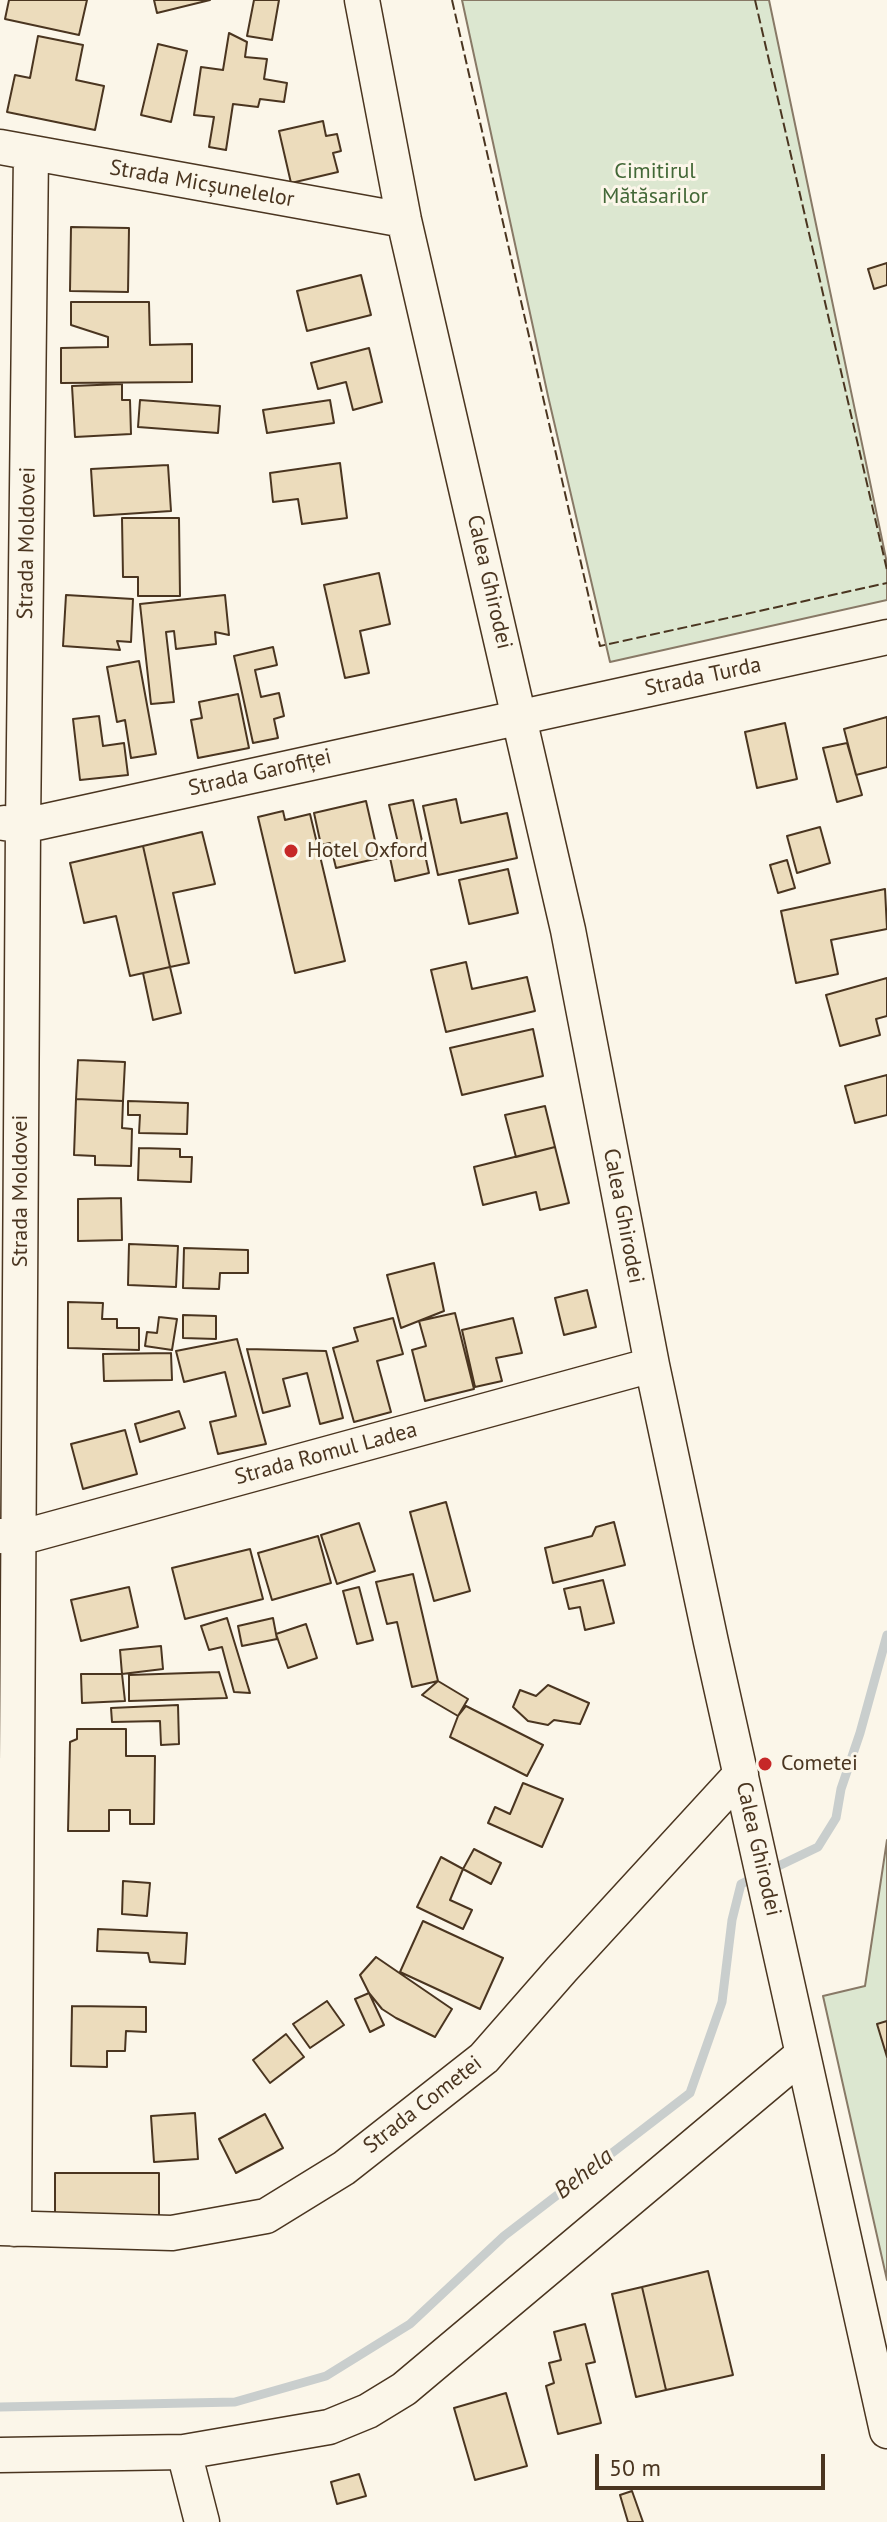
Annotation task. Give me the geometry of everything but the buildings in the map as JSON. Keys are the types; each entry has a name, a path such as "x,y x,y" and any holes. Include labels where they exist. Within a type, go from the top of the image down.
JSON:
{"street":[{"name":"Calea Ghirodei","path":"362,0 404,220 568,930 652,1365 887,2431"},
{"name":"Strada Micșunelelor","path":"16,150 404,220"},
{"name":"Strada Moldovei","path":"7,2229 16,150"},
{"name":"Strada Turda","path":"520,716 887,637"},
{"name":"Strada Garofiței","path":"12,824 520,716"},
{"name":"Strada Romul Ladea","path":"9,1537 652,1365"},
{"name":"Strada Cometei","path":"7,2229 172,2233 250,2219 266,2216 344,2168 484,2058 741,1774"},
{"path":"0,2455 184,2452 329,2427 368,2411 404,2389 803,2054"},
{"path":"184,2452 202,2522"}],"green space":[{"name":"Cimitirul Mătăsarilor","path":"462,0 769,0 887,563 887,600 610,662 548,396"},
{"path":"887,1840 887,2280 823,1996 865,1986"}],"waterway":[{"name":"Behela","path":"0,2407 235,2402 326,2376 410,2324 504,2236 690,2093 722,2002 732,1920 741,1884 818,1847 836,1818 841,1789 887,1635"}],"fence":[{"path":"452,0 600,646 887,583"},
{"path":"755,0 887,570"}],"place":[{"name":"Hotel Oxford","path":"291,851"},
{"name":"Cometei","path":"765,1764"}]}
